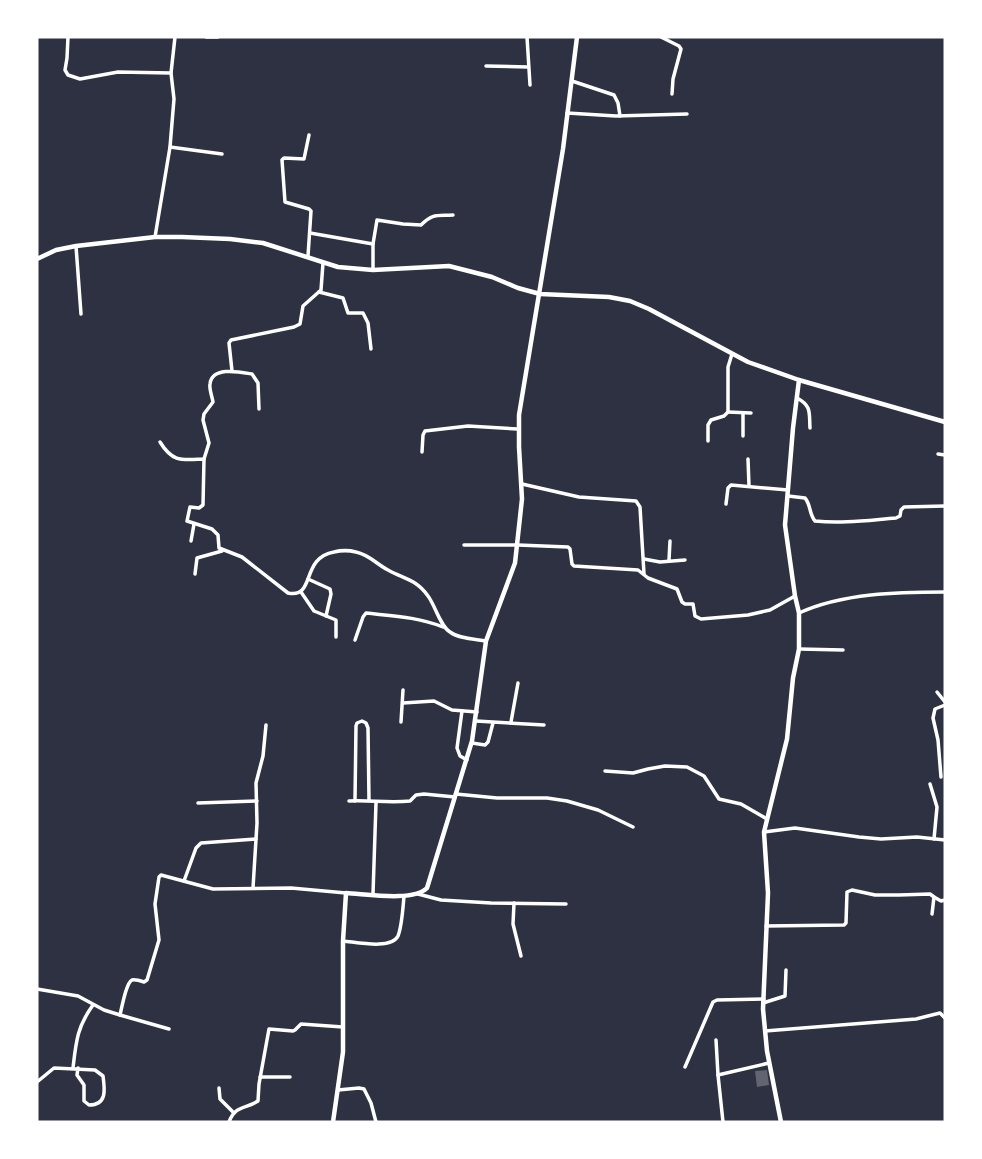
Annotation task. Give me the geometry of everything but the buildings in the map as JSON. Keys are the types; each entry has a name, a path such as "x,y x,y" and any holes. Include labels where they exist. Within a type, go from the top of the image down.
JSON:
{"street":[{"path":"68,37 65,70 72,77 80,79 118,72 172,73"},
{"path":"155,237 170,147 176,37"},
{"path":"206,37 218,37"},
{"path":"527,37 530,85"},
{"path":"418,894 427,888 472,743 486,641 515,563 522,484 518,429 563,149 577,37"},
{"path":"661,37 681,49 672,94"},
{"path":"486,66 528,66"},
{"path":"572,81 614,95 620,116"},
{"path":"567,113 620,116 687,114"},
{"path":"308,256 310,210 284,201 282,160 304,159 309,135"},
{"path":"170,147 222,154"},
{"path":"373,270 373,244 376,222 379,219 414,225 422,224 433,216 453,215"},
{"path":"310,233 373,244"},
{"path":"37,259 56,250 76,246 155,237 182,237 249,240 338,267 373,270 449,266 492,277 540,294 609,297 630,301 748,362 799,380 945,422"},
{"path":"76,246 81,314"},
{"path":"233,371 229,343 231,340 300,324 303,306 322,287 323,263"},
{"path":"319,292 343,298 348,313 363,313 368,323 371,349"},
{"path":"708,441 710,420 728,412 728,367 732,354"},
{"path":"259,409 258,383 255,376 233,371 214,374 210,383 213,402 204,414 204,428 209,443 204,459 203,505 190,508 187,520 215,532 219,538 219,548 242,557 288,593 296,595 301,592 318,558 347,550 358,552 378,562 386,570 420,586 434,605 445,628"},
{"path":"781,1122 765,1031 768,893 764,832 787,738 799,649 799,613 785,525 799,380"},
{"path":"796,398 807,404 810,428"},
{"path":"728,412 751,413"},
{"path":"743,413 743,436"},
{"path":"422,452 425,431 468,426 518,429"},
{"path":"160,442 172,457 183,460 204,459"},
{"path":"938,454 945,455"},
{"path":"748,459 749,486"},
{"path":"522,484 579,497 636,501 640,507 644,575"},
{"path":"726,504 731,485 749,486 805,498 815,521 822,522 897,518 904,507 945,506"},
{"path":"191,541 194,524"},
{"path":"669,561 670,541"},
{"path":"464,545 568,547 574,566 638,570 678,590 682,603 693,604 695,616 701,620 770,610 795,596"},
{"path":"195,574 197,558 224,550"},
{"path":"644,559 660,562 685,560"},
{"path":"308,579 330,589 326,616"},
{"path":"301,592 314,611 337,622 336,637"},
{"path":"799,613 822,604 894,593 945,593"},
{"path":"355,640 366,613 403,616 433,623 458,636 486,641"},
{"path":"799,649 843,650"},
{"path":"511,723 518,683"},
{"path":"401,722 403,691"},
{"path":"937,692 945,703 935,709 933,718 942,777"},
{"path":"403,703 434,701 448,708 477,712"},
{"path":"462,711 457,748 460,756 467,760"},
{"path":"355,801 356,726 362,721 368,728 369,800"},
{"path":"476,721 544,725"},
{"path":"472,743 488,743 493,723"},
{"path":"253,888 257,776 263,756 266,725"},
{"path":"605,771 633,773 665,766 687,767 704,776 719,799 741,804 767,819"},
{"path":"930,784 937,807 934,839"},
{"path":"349,801 410,801 416,795 424,794 497,799 547,798 598,810 633,827"},
{"path":"198,803 257,801"},
{"path":"373,894 376,803"},
{"path":"764,832 795,828 881,839 918,837 945,840"},
{"path":"184,881 196,848 201,843 256,839"},
{"path":"120,1015 130,981 148,980 159,936 155,904 159,877 163,875 213,889 290,888 404,896 418,894 441,900 566,904"},
{"path":"766,926 844,925 849,890 876,895 930,894 941,901 945,900"},
{"path":"333,1122 343,1052 346,893"},
{"path":"343,941 383,944 393,941 398,936 404,896"},
{"path":"932,914 934,897"},
{"path":"514,903 513,924 521,956"},
{"path":"685,1067 713,1002 764,1001 785,996 786,970"},
{"path":"37,989 78,996 112,1013 169,1030"},
{"path":"37,1082 50,1070 75,1068 95,1070 103,1076 104,1097 101,1103 89,1105 84,1101 84,1085 75,1068 77,1036 94,1004"},
{"path":"765,1031 916,1019 940,1013 945,1017"},
{"path":"229,1122 234,1113 242,1107 257,1102 269,1029 293,1031 300,1024 343,1027"},
{"path":"716,1040 723,1122"},
{"path":"718,1075 769,1063"},
{"path":"260,1077 290,1077"},
{"path":"338,1090 359,1087 364,1089 376,1122"},
{"path":"219,1088 219,1099 234,1113"}]}
